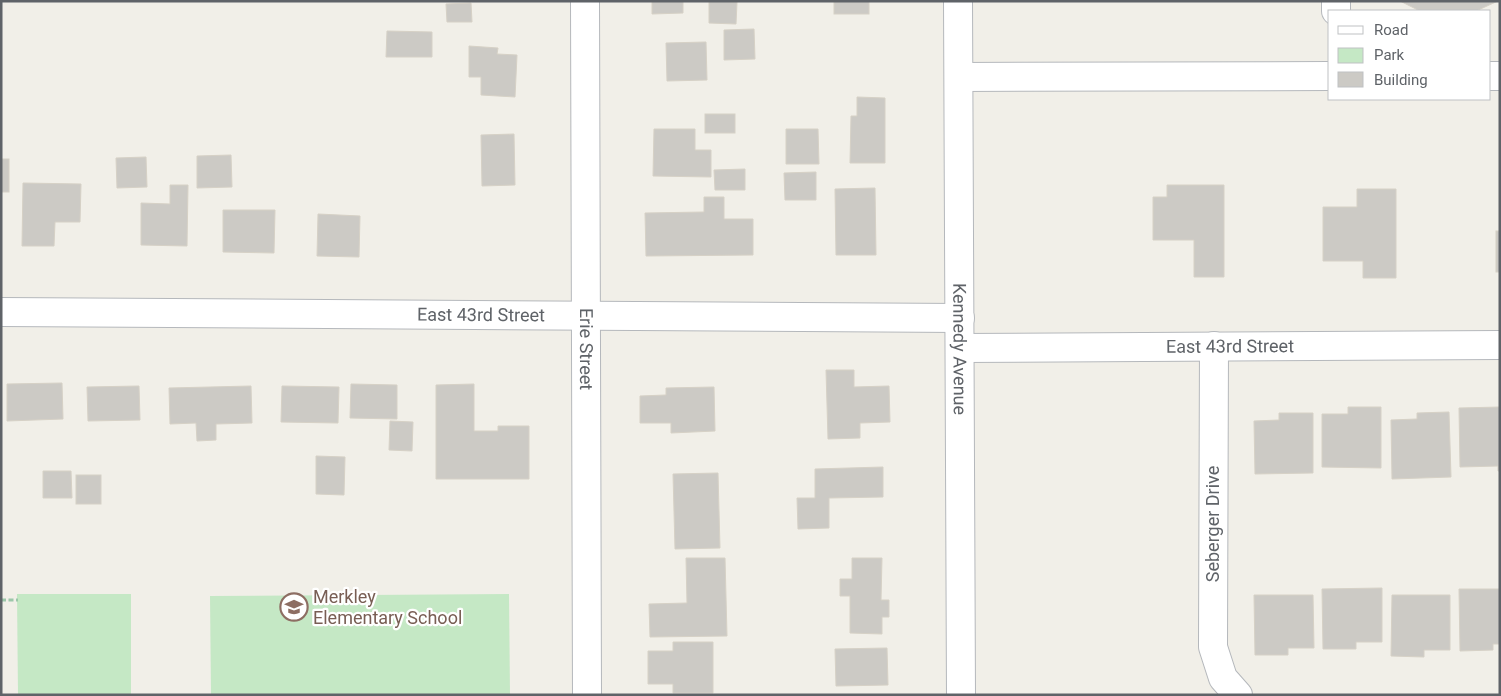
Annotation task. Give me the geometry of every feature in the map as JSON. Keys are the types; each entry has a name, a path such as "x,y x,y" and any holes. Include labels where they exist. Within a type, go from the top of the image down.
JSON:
{"street":[{"name":"Erie Street","path":"585,1 587,695"},
{"name":"Kennedy Avenue","path":"958,1 962,695"},
{"path":"959,77 1328,76"},
{"name":"East 43rd Street","path":"1,312 960,318"},
{"name":"East 43rd Street","path":"960,348 1500,345"},
{"name":"Seberger Drive","path":"1214,346 1213,646 1224,678 1238,695"}],"path":[{"path":"1,600 18,600"}],"green space":[{"path":"17,594 131,594 131,695 18,695"},
{"path":"509,594 510,695 211,695 210,596"}],"building":[{"path":"652,1 683,1 683,13 652,14"},
{"path":"709,1 737,2 736,24 709,23"},
{"path":"834,1 869,1 869,14 834,14"},
{"path":"1400,1 1498,1 1478,10 1418,10"},
{"path":"471,3 472,22 447,22 446,4"},
{"path":"754,29 755,59 724,60 724,30"},
{"path":"387,31 432,32 432,57 386,57"},
{"path":"706,42 707,80 667,81 666,43"},
{"path":"469,46 498,48 497,54 517,55 515,97 481,95 481,77 469,77"},
{"path":"857,97 885,98 885,163 850,163 851,116 857,116"},
{"path":"705,114 735,114 735,133 705,133"},
{"path":"654,129 695,129 695,150 711,150 711,177 653,176"},
{"path":"786,129 818,129 819,164 786,164"},
{"path":"514,134 515,185 482,186 481,135"},
{"path":"231,155 232,187 197,188 197,156"},
{"path":"146,157 147,187 117,188 116,158"},
{"path":"1,159 9,159 9,192 1,192"},
{"path":"745,169 745,190 715,190 714,170"},
{"path":"816,172 816,200 785,200 784,173"},
{"path":"23,183 81,184 80,222 55,222 54,246 22,246"},
{"path":"170,185 188,185 187,246 141,245 141,203 170,204"},
{"path":"1167,185 1224,185 1224,277 1194,277 1194,240 1153,240 1153,197 1167,197"},
{"path":"875,188 876,255 836,255 835,189"},
{"path":"1357,189 1396,189 1396,278 1363,278 1363,261 1323,261 1323,207 1357,207"},
{"path":"704,197 724,197 724,219 753,219 753,255 646,256 645,213 704,212"},
{"path":"223,210 275,210 274,253 223,252"},
{"path":"318,214 360,216 359,257 317,256"},
{"path":"1496,231 1500,231 1500,272 1496,272"},
{"path":"826,370 854,370 854,387 889,386 890,422 860,423 860,438 828,439"},
{"path":"62,383 63,419 7,421 7,384"},
{"path":"351,384 397,385 397,419 350,418"},
{"path":"474,384 474,431 498,431 498,426 529,426 529,479 436,479 436,385"},
{"path":"139,386 140,420 88,421 87,387"},
{"path":"251,386 252,423 216,424 216,440 197,441 196,423 170,424 169,388"},
{"path":"282,386 339,387 338,423 281,422"},
{"path":"714,387 715,431 671,433 671,423 640,423 640,396 666,395 666,388"},
{"path":"1348,407 1381,407 1381,468 1322,467 1322,414 1348,414"},
{"path":"1500,407 1500,471 1498,471 1498,466 1460,467 1459,408"},
{"path":"1449,412 1451,477 1392,479 1391,420 1417,419 1417,413"},
{"path":"1279,413 1313,413 1313,473 1255,474 1254,421 1279,420"},
{"path":"390,421 413,422 412,451 389,450"},
{"path":"316,456 345,457 344,495 316,494"},
{"path":"883,467 883,497 829,498 829,528 798,529 797,498 815,498 815,469"},
{"path":"43,471 71,471 72,498 43,498"},
{"path":"718,473 720,548 675,549 673,474"},
{"path":"76,475 101,475 101,504 76,504"},
{"path":"686,558 725,558 727,636 650,637 649,604 687,603"},
{"path":"852,558 882,558 881,600 889,600 889,617 882,617 882,634 850,633 850,596 840,596 840,579 852,579"},
{"path":"1382,588 1382,642 1356,642 1356,649 1323,649 1322,589"},
{"path":"1459,589 1500,589 1500,644 1493,644 1493,650 1460,651"},
{"path":"1254,595 1313,595 1314,648 1288,648 1288,655 1255,655"},
{"path":"1392,595 1450,595 1450,650 1424,650 1424,657 1391,656"},
{"path":"673,642 713,642 713,693 673,693 673,684 648,684 648,651 673,651"},
{"path":"887,648 888,685 836,686 835,649"}],"place":[{"name":"Merkley Elementary School","path":"294,607"}]}
